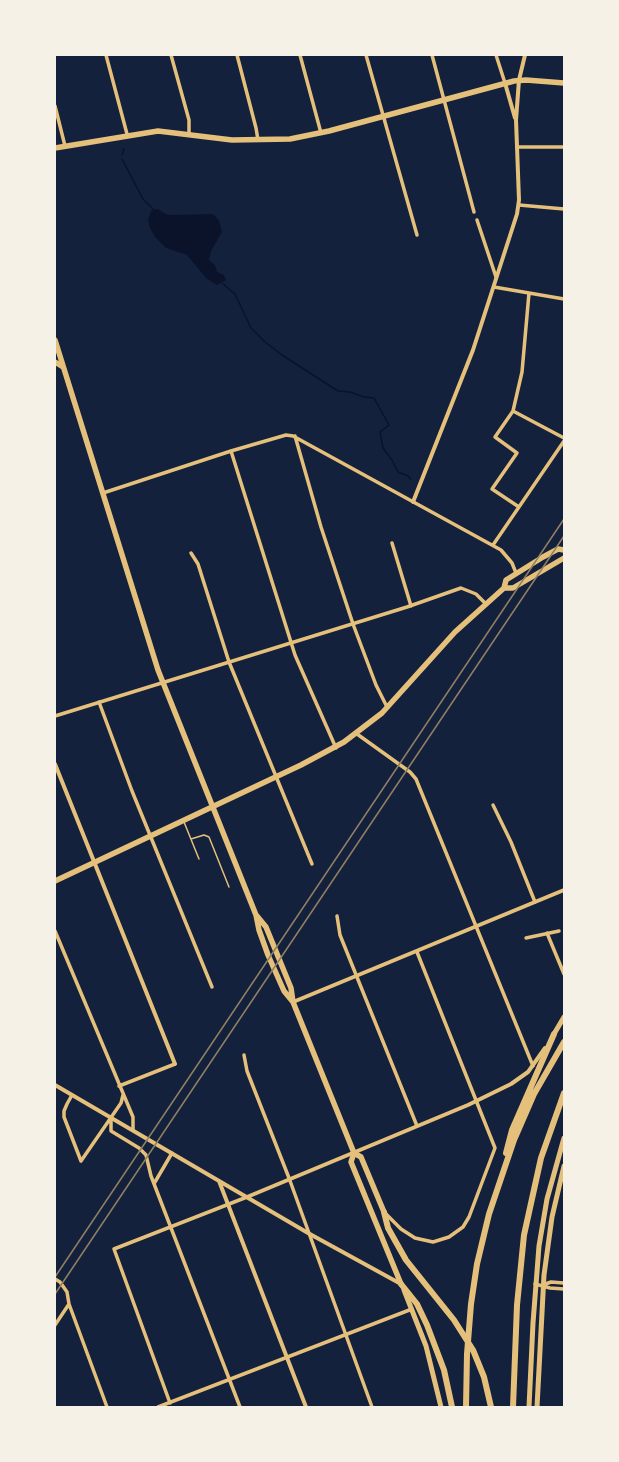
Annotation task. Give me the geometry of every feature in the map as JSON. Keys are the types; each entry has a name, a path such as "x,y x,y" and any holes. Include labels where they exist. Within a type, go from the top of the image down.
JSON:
{"highway":[{"path":"503,1167 507,1144 554,1034"},
{"path":"466,1407 467,1354 474,1284 486,1224 503,1167 534,1094 564,1042"},
{"path":"513,1407 518,1300 524,1235 541,1158 564,1093"},
{"path":"384,1212 388,1228 406,1260 462,1332 481,1370 491,1407"},
{"path":"401,1284 417,1304 427,1324 444,1370 452,1407"}],"main road":[{"path":"55,148 127,134 158,131 226,140 258,141 290,139 321,133 519,80 564,83"},
{"path":"55,340 162,682 214,807 256,915 259,930 268,955 284,991 293,1002 354,1153 361,1157 384,1212"},
{"path":"55,362 64,367"},
{"path":"55,881 336,748 357,734 387,708 448,640 504,588 506,580 558,549 564,550"},
{"path":"504,588 513,588 564,558"},
{"path":"554,1034 564,1018"},
{"path":"529,1407 535,1284 546,1208 564,1138"},
{"path":"354,1153 351,1162 426,1346 440,1407"},
{"path":"537,1407 543,1286 552,1217 564,1166"}],"street":[{"path":"106,55 127,134"},
{"path":"171,55 189,120 189,134"},
{"path":"236,55 256,128 258,141"},
{"path":"300,55 321,133"},
{"path":"366,55 417,235"},
{"path":"432,55 474,212"},
{"path":"496,55 516,120"},
{"path":"413,502 473,350 519,205 516,120 519,80 524,55"},
{"path":"55,106 65,146"},
{"path":"517,147 564,147"},
{"path":"519,205 564,210"},
{"path":"477,220 496,277"},
{"path":"494,287 564,300"},
{"path":"519,507 492,489 517,453 494,437 513,411 522,372 530,293"},
{"path":"513,411 564,438"},
{"path":"103,493 231,451 286,435 295,436 493,546 508,557 516,573"},
{"path":"295,436 321,527 353,624 376,685 387,708"},
{"path":"493,546 564,441"},
{"path":"231,451 290,642 336,748"},
{"path":"392,543 411,606"},
{"path":"191,553 198,564 229,662 312,864"},
{"path":"55,716 290,642 411,606 461,588 476,594 486,604"},
{"path":"99,702 150,836 212,987"},
{"path":"357,734 410,772 416,779 475,928 533,1066"},
{"path":"55,764 176,1064 119,1086"},
{"path":"493,805 511,842 535,902"},
{"path":"293,1002 564,890"},
{"path":"337,916 340,935 417,1126"},
{"path":"55,931 134,1121 133,1130"},
{"path":"526,938 559,931"},
{"path":"547,933 564,974"},
{"path":"384,1212 402,1229 415,1238 433,1242 449,1237 463,1227 469,1217 494,1148 416,952"},
{"path":"170,1403 114,1249 354,1153 515,1082 533,1066 554,1034"},
{"path":"244,1055 247,1071 289,1178 372,1407"},
{"path":"55,1085 247,1197 401,1284"},
{"path":"72,1095 66,1104 64,1117 81,1161 122,1103 123,1093"},
{"path":"111,1117 111,1131 139,1148 146,1155 151,1176 240,1407"},
{"path":"154,1183 172,1153"},
{"path":"219,1180 306,1407"},
{"path":"55,1279 60,1282 67,1292 69,1304 107,1407"},
{"path":"543,1286 551,1282 564,1283"},
{"path":"535,1284 550,1288 564,1289"},
{"path":"55,1325 69,1304"},
{"path":"158,1407 412,1309"}],"lane":[{"path":"183,820 198,859"},
{"path":"191,839 204,835 209,837 229,887"}],"water":[{"path":"157,209 168,215 213,214 219,220 222,232 211,251 209,260 215,265 217,272 224,275 226,280 217,285 206,278 187,255 166,248 155,237 148,220 151,211"}],"waterway":[{"path":"122,155 124,149"},
{"path":"122,159 143,199 155,211"},
{"path":"222,283 235,294 251,328 265,342 282,355 338,391 350,392 364,397 374,398 389,425 380,432 383,448 392,460 398,472 408,476 411,480"}],"railway":[{"path":"55,1277 564,519"},
{"path":"55,1294 564,536"}]}
